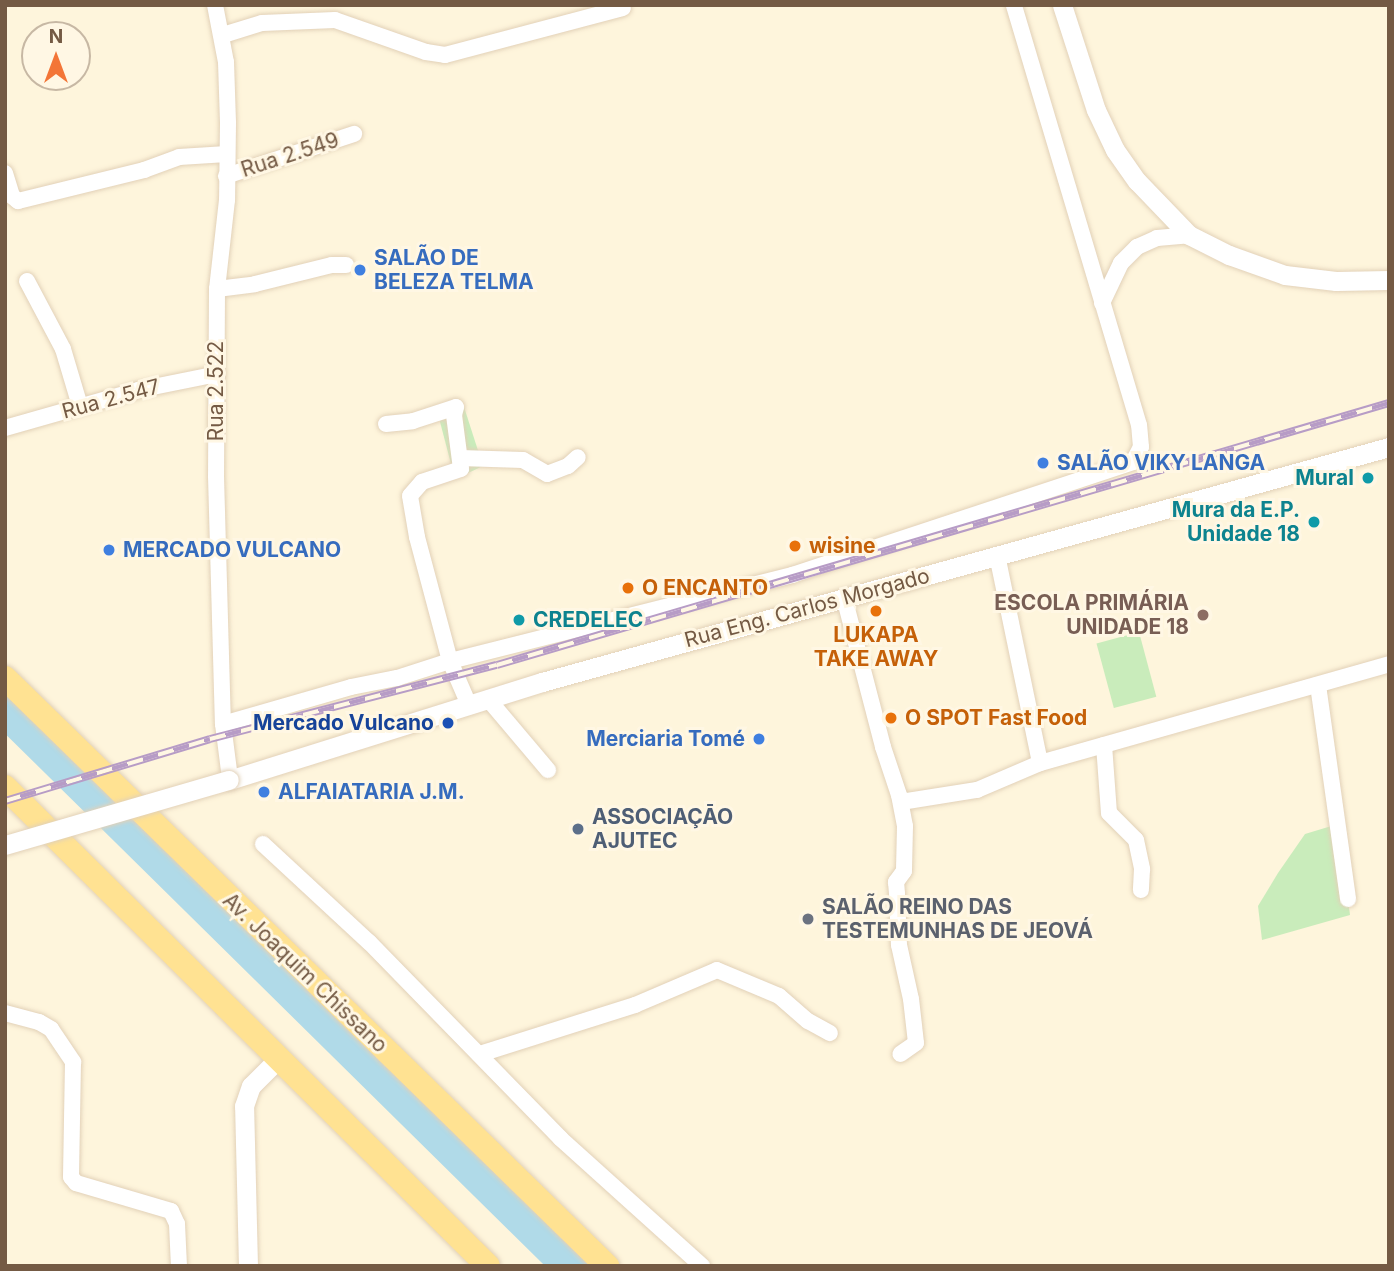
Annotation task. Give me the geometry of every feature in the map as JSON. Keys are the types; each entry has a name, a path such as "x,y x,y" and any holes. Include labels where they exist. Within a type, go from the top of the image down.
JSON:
{"main road":[{"name":"Av. Joaquim Chissano","path":"5,678 607,1266"},
{"path":"5,787 488,1266"}],"street":[{"name":"Rua 2.522","path":"215,5 223,35 226,62 225,233 217,289 216,476 223,724 229,779"},
{"path":"223,724 351,687 397,678 450,661 792,575 1133,462 1141,447 1139,425 1014,5"},
{"path":"1062,5 1096,110 1115,150 1138,181 1189,234 1229,255 1285,275 1336,281 1389,280"},
{"path":"223,35 262,23 335,20 426,52 444,55 623,8"},
{"name":"Rua 2.549","path":"226,176 354,134"},
{"path":"5,173 12,196 18,201 144,170 179,157 227,154"},
{"path":"1102,303 1121,263 1137,247 1157,238 1189,234"},
{"path":"217,289 255,284 320,267 346,265"},
{"path":"27,281 63,349 80,406"},
{"name":"Rua 2.547","path":"5,428 80,406 217,374"},
{"path":"386,424 413,421 456,407 454,415 461,469 422,482 410,496 416,537 450,661 478,702 548,770"},
{"name":"Rua Eng. Carlos Morgado","path":"5,845 478,702 844,597 1389,447"},
{"path":"460,458 523,460 547,474 563,469 578,457"},
{"path":"997,555 1041,763"},
{"path":"844,597 883,747 901,802 906,855 904,874 897,882 899,945 911,999 916,1042 900,1055"},
{"path":"901,802 977,790 1041,763 1389,664"},
{"path":"1318,685 1348,899"},
{"path":"1104,745 1109,813 1136,840 1142,869 1141,890"},
{"path":"263,844 369,942 561,1139 702,1266"},
{"path":"480,1055 635,1005 717,970 779,996 808,1021 830,1033"},
{"path":"5,1013 39,1022 51,1029 73,1062 71,1177 76,1183 171,1212 177,1224 178,1266"},
{"path":"248,1266 244,1106 251,1086 279,1058"}],"green space":[{"path":"464,407 483,466 455,479 439,418"},
{"path":"1139,632 1156,697 1114,708 1096,643"},
{"path":"1338,824 1350,915 1262,940 1258,906 1278,873 1305,834"}],"waterway":[{"path":"5,709 570,1266"}],"railway":[{"path":"5,801 210,739 497,665 1389,403"}],"place":[{"name":"SALÃO DE BELEZA TELMA","path":"360,270"},
{"name":"SALÃO VIKY LANGA","path":"1043,463"},
{"name":"Mural","path":"1368,478"},
{"name":"Mura da E.P. Unidade 18","path":"1314,522"},
{"name":"wisine","path":"795,546"},
{"name":"MERCADO VULCANO","path":"109,550"},
{"name":"O ENCANTO","path":"628,588"},
{"name":"LUKAPA TAKE AWAY","path":"876,611"},
{"name":"ESCOLA PRIMÁRIA UNIDADE 18","path":"1203,615"},
{"name":"CREDELEC","path":"519,620"},
{"name":"O SPOT Fast Food","path":"891,718"},
{"name":"Mercado Vulcano","path":"448,723"},
{"name":"Merciaria Tomé","path":"759,739"},
{"name":"ALFAIATARIA J.M.","path":"264,792"},
{"name":"ASSOCIAÇĀO AJUTEC","path":"578,829"},
{"name":"SALÃO REINO DAS TESTEMUNHAS DE JEOVÁ","path":"808,919"}]}
